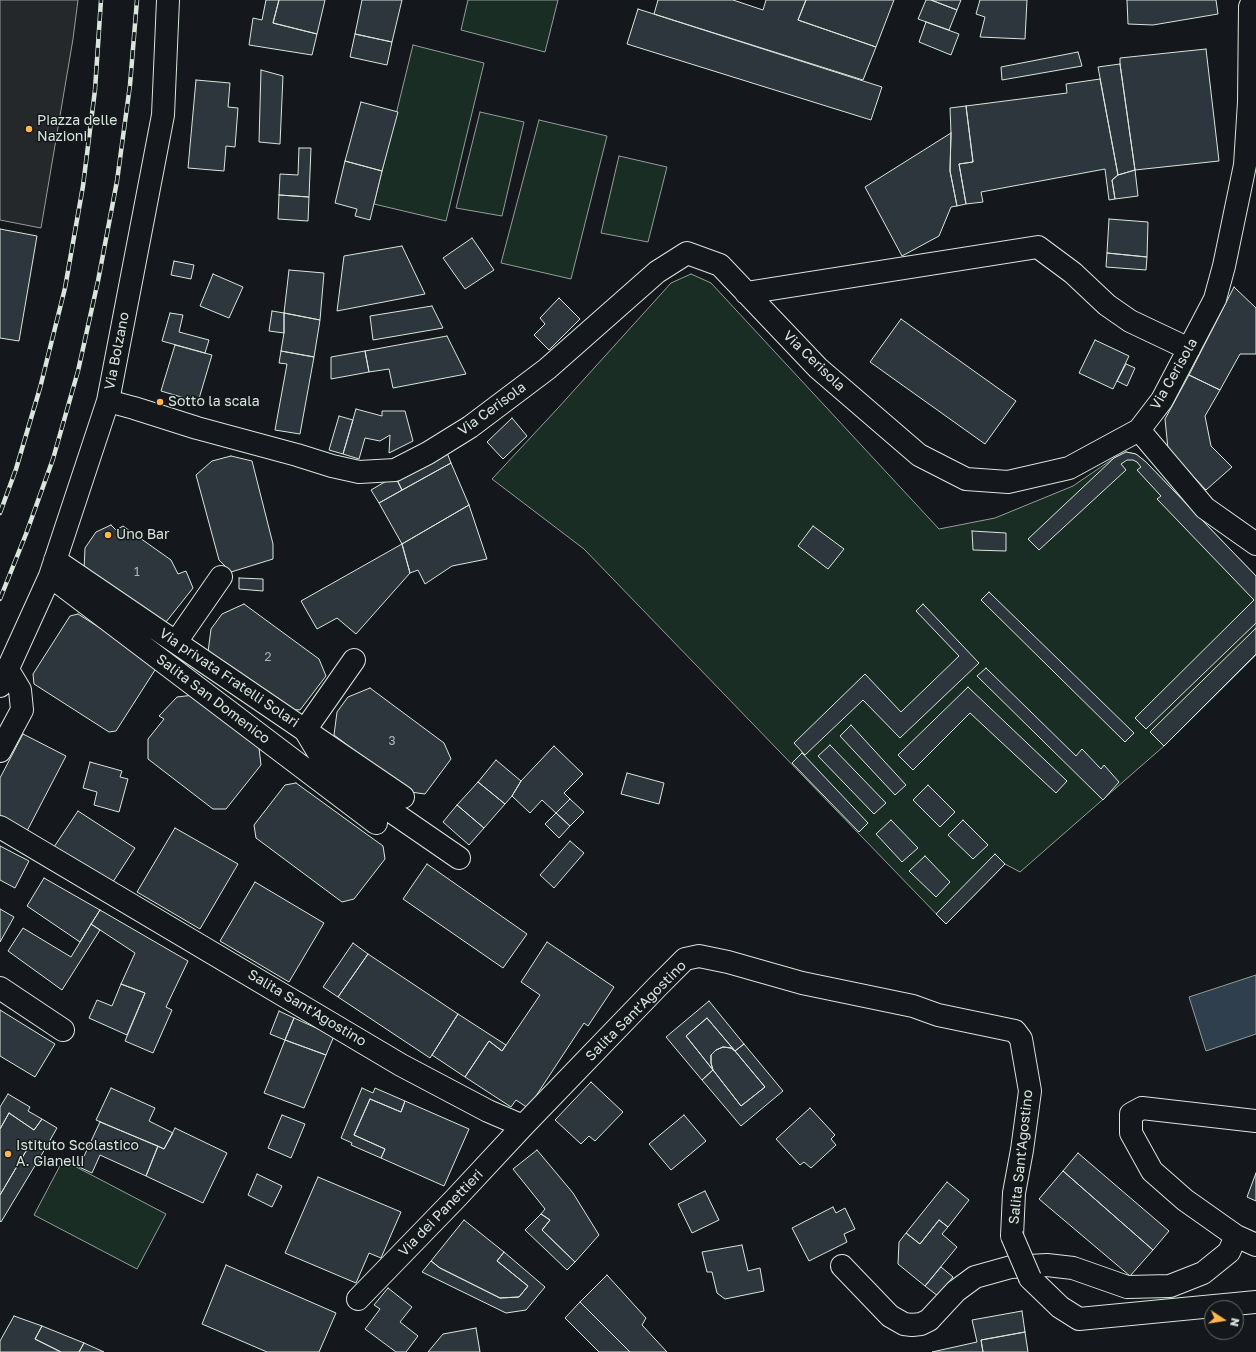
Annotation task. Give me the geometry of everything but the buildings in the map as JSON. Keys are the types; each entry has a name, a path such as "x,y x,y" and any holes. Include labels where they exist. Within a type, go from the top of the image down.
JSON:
{"street":[{"name":"Via Bolzano","path":"4,678 53,568 108,401 163,115 168,0"},
{"name":"Via Cerisola","path":"108,401 332,466 359,472 395,470 428,453 470,427 547,369 658,272 687,253 720,265 818,368 919,455 966,479 1008,482 1069,468 1139,430 1162,400 1215,299 1224,266 1245,165 1249,102 1250,7 1253,0"},
{"path":"746,292 1038,247 1073,273 1107,305 1130,321 1189,348"},
{"path":"1139,430 1205,508 1256,544"},
{"name":"Via privata Fratelli Solari","path":"53,568 176,642 403,797"},
{"name":"Salita San Domenico","path":"53,568 376,823"},
{"path":"176,642 221,577"},
{"path":"354,660 305,730 323,760 334,772 460,858"},
{"path":"0,751 22,710 20,690 4,678"},
{"name":"Salita Sant'Agostino","path":"0,827 401,1065 488,1111 522,1126 685,959 699,956 728,962 802,983 913,1006 938,1015 1015,1031 1021,1039 1030,1091 1022,1150 1014,1193 1012,1236 1030,1278 1060,1307 1079,1319 1256,1302"},
{"path":"0,988 63,1030"},
{"path":"1256,1121 1142,1108 1131,1114 1131,1133 1152,1170 1186,1200 1236,1236 1256,1245"},
{"name":"Via dei Panettieri","path":"358,1299 455,1199 522,1126"},
{"path":"842,1266 890,1316 904,1324 912,1325 921,1324 929,1320 956,1291 975,1277 1011,1267 1047,1265 1073,1268 1127,1287 1170,1286 1203,1273 1229,1252 1236,1236"}],"green space":[{"path":"468,0 558,0 545,52 461,30"},
{"path":"413,45 484,63 446,221 374,204"},
{"path":"480,112 524,122 502,216 456,208"},
{"path":"539,120 607,136 571,279 501,263"},
{"path":"619,156 667,167 648,242 601,233"},
{"path":"691,274 711,283 939,529 995,518 1073,486 1114,458 1126,452 1136,454 1146,462 1256,576 1256,655 1164,746 1020,872 1005,864 946,924 584,549 492,479 671,283"},
{"path":"63,1160 166,1214 137,1269 34,1215"}],"shaded area":[{"name":"Piazza delle Nazioni","path":"0,0 78,0 73,39 41,228 0,220"}],"water":[{"path":"1256,975 1256,1034 1206,1051 1189,997"}],"railway":[{"path":"0,513 16,469 40,388 65,288 83,186 95,90 101,0"},
{"path":"0,599 26,534 53,459 78,371 98,281 117,181 130,85 137,0"}],"place":[{"name":"Piazza delle Nazioni","path":"29,129"},
{"name":"Sotto la scala","path":"160,402"},
{"name":"Uno Bar","path":"108,535"},
{"name":"Istituto Scolastico A. Gianelli","path":"8,1154"}]}
